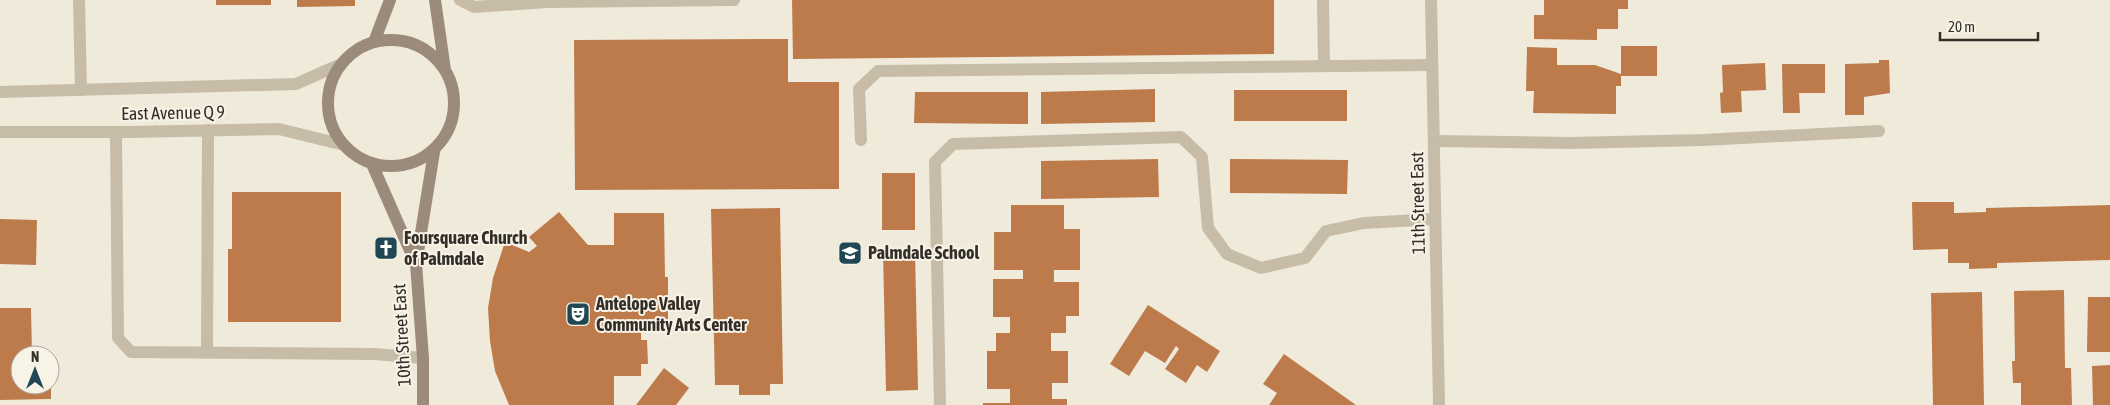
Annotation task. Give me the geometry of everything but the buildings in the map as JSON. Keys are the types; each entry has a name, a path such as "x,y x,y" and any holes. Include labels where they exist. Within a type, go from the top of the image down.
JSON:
{"main road":[{"path":"374,42 390,0"},
{"path":"435,0 445,70 453,90 454,112 447,133 434,152 415,162 394,167 372,164 352,154 337,138 329,120 327,100 331,81 341,64 356,50 374,42 394,40 413,44 431,54 445,70"},
{"name":"10th Street East","path":"423,405 423,358 416,264 434,152"},
{"name":"10th Street East","path":"372,164 416,264"}],"street":[{"path":"79,0 80,90"},
{"path":"460,0 474,7 548,1 734,0"},
{"path":"1323,0 1324,65"},
{"name":"11th Street East","path":"1431,0 1439,405"},
{"name":"East Avenue Q 9","path":"0,92 296,84 341,64"},
{"path":"861,140 860,89 878,71 1431,65"},
{"name":"East Avenue Q 9","path":"0,132 279,129 344,145"},
{"path":"207,353 208,130"},
{"path":"1434,141 1570,143 1703,140 1879,131"},
{"path":"116,132 118,338 131,352 374,354 423,358"},
{"path":"940,405 936,162 953,144 1181,137 1202,157 1208,228 1228,254 1261,268 1305,258 1326,231 1364,223 1435,219"}],"place":[{"name":"Foursquare Church of Palmdale","path":"386,248"},
{"name":"Palmdale School","path":"850,253"},
{"name":"Antelope Valley Community Arts Center","path":"578,314"}]}
